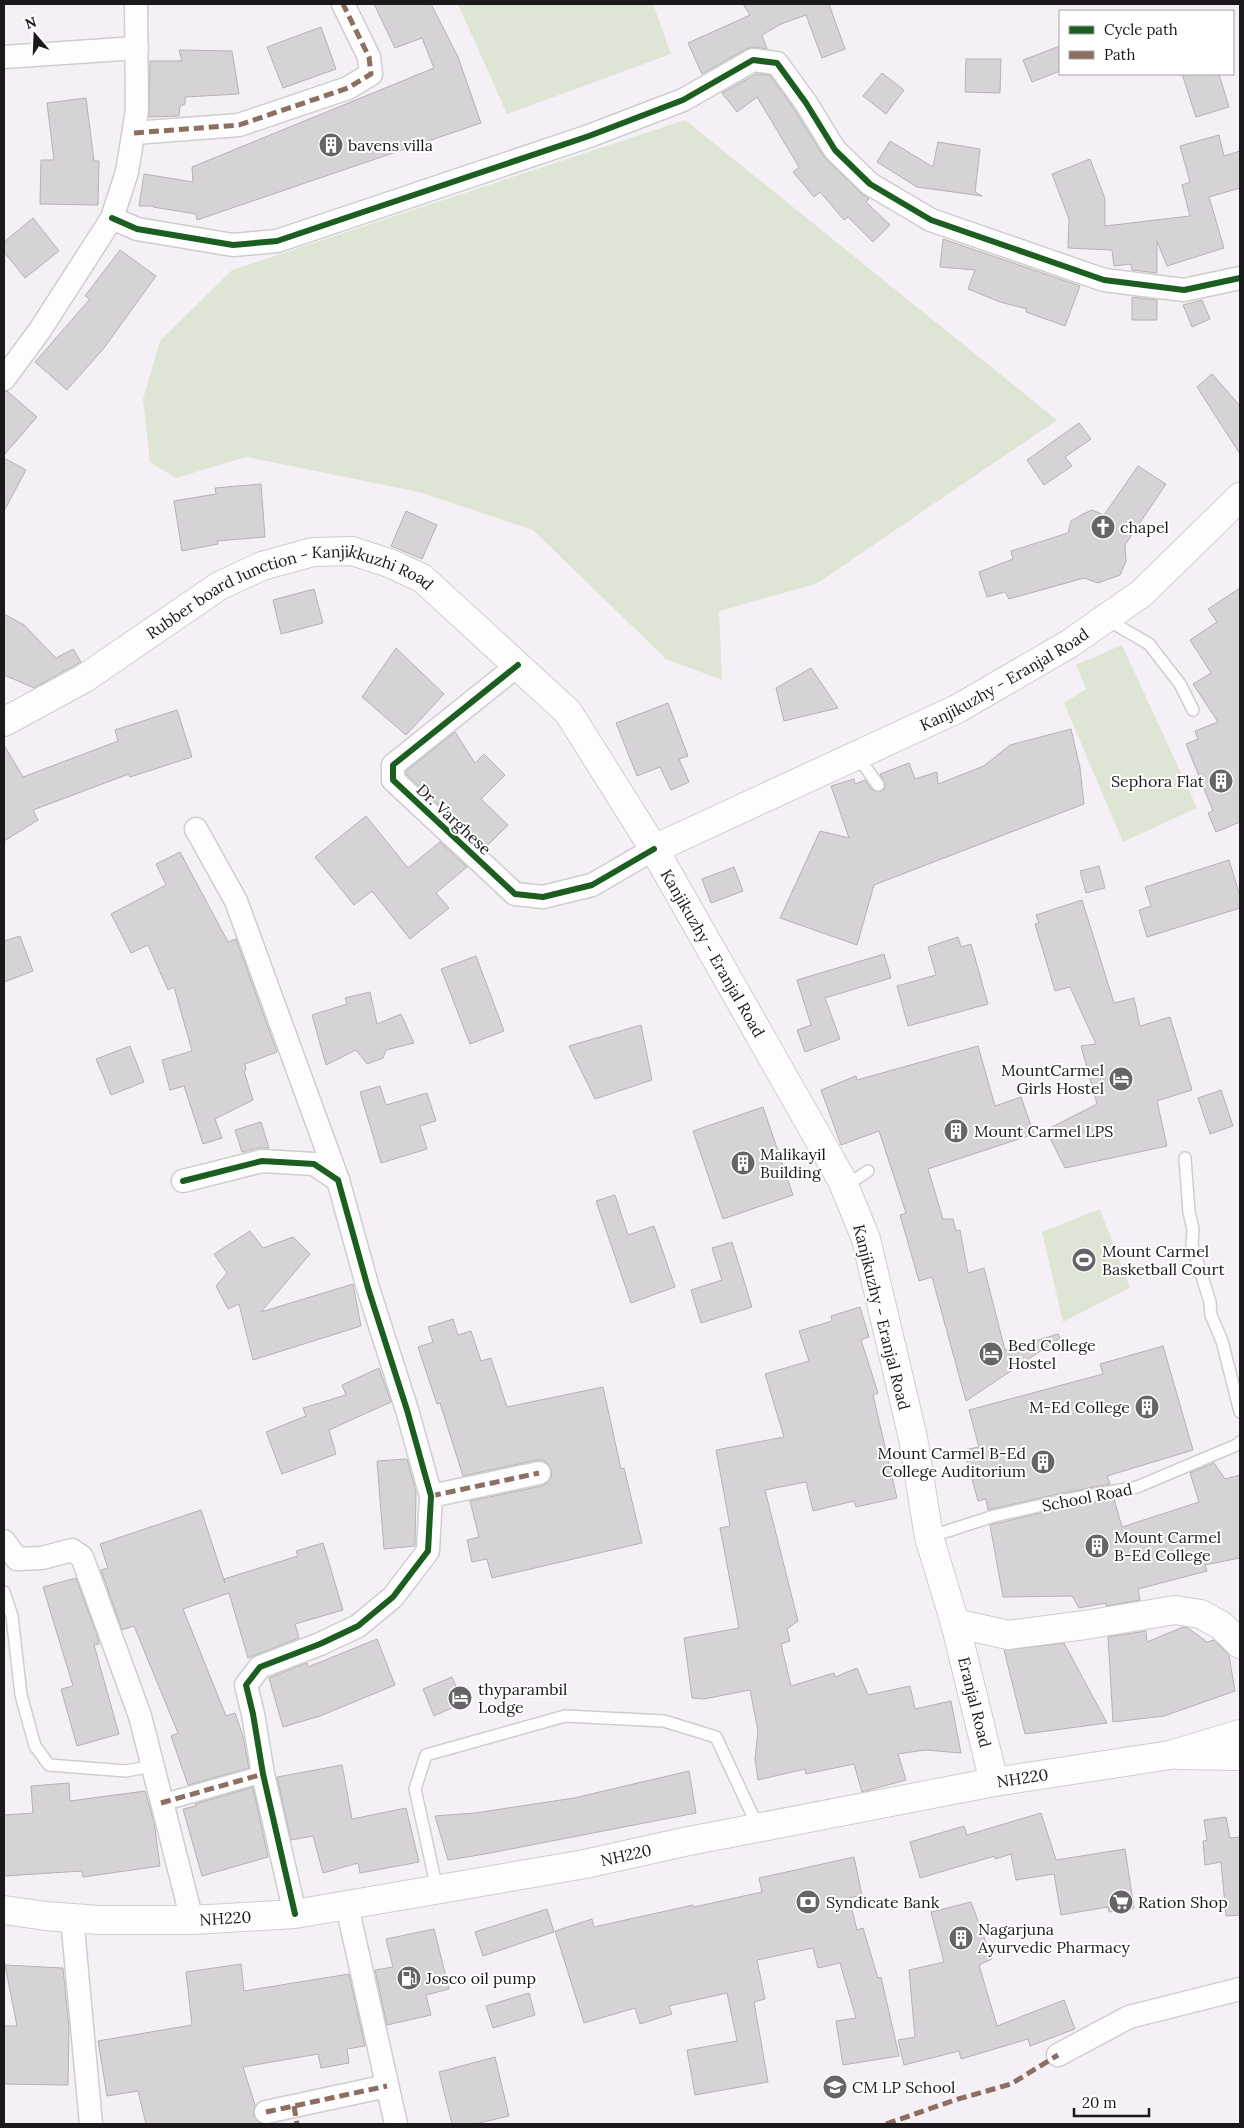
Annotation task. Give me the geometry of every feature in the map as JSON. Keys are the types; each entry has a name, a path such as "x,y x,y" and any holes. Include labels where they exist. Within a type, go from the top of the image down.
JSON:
{"main road":[{"name":"Kanjikuzhy - Eranjal Road","path":"955,1623 929,1538 913,1438 866,1239 842,1180 654,850 957,709 1069,644 1142,593 1240,497"},
{"name":"Rubber board Junction - Kanjikkuzhi Road","path":"4,722 86,678 219,586 262,566 313,552 352,551 389,563 422,578 568,712 654,850"},
{"path":"955,1623 1008,1635 1085,1625 1175,1610 1201,1614 1222,1626 1240,1644"},
{"name":"Eranjal Road","path":"955,1623 994,1782"},
{"name":"NH220","path":"4,1910 99,1920 192,1920 295,1914 585,1864 758,1827 994,1782 1170,1755 1240,1734"},
{"path":"1170,1755 1240,1756"}],"street":[{"path":"4,379 40,330 112,218 127,172 137,110 136,4"},
{"path":"134,134 239,125 348,88 371,74 369,57 343,4"},
{"path":"4,57 137,48"},
{"path":"112,218 137,229 234,245 277,241 606,130 683,100 753,60 777,63 806,103 835,150 870,184 931,220 1104,280 1184,290 1240,278"},
{"name":"Dr. Varghese","path":"518,666 393,765 393,780 515,894 543,897 592,885 654,850"},
{"path":"196,829 236,901 338,1180 368,1288 407,1410 431,1496 428,1551 393,1597 358,1626 320,1644 260,1667 246,1685 263,1774 295,1914"},
{"path":"182,1181 262,1161 314,1164 338,1180"},
{"path":"431,1496 539,1473"},
{"path":"4,1541 17,1558 42,1558 72,1550 82,1557 140,1716 192,1920"},
{"path":"161,1803 263,1774"},
{"path":"347,1906 396,2124"},
{"path":"72,1918 91,2124"},
{"path":"1058,2055 1129,2017 1240,1989"},
{"path":"266,2112 387,2086"}],"lane":[{"path":"1106,619 1149,644 1180,684 1193,710"},
{"path":"857,755 878,786"},
{"path":"1185,1158 1189,1212 1193,1229 1192,1245 1210,1302 1211,1315 1222,1341 1240,1412"},
{"path":"842,1180 853,1182 868,1171"},
{"name":"School Road","path":"929,1538 994,1516 1060,1501 1137,1488 1240,1442"},
{"path":"4,1592 12,1616 21,1695 35,1746 48,1765 126,1771 152,1766"},
{"path":"437,1891 415,1789 426,1755 565,1716 664,1721 716,1737 758,1827"}],"green space":[{"path":"458,4 653,4 671,54 507,114"},
{"path":"685,120 1057,420 816,584 719,611 722,680 666,659 533,530 419,492 246,457 176,478 150,462 143,399 160,341 232,270"},
{"path":"1122,645 1197,808 1123,842 1064,703 1086,689 1076,665"},
{"name":"Mount Carmel Basketball Court","path":"1100,1209 1130,1288 1063,1322 1042,1232"}],"building":[{"name":"bavens villa","path":"374,4 431,4 458,57 481,123 197,220 196,214 154,206 139,206 144,174 193,182 192,167 434,68 422,38 395,48"},
{"path":"743,4 829,4 845,49 822,58 806,15 781,24 762,35 767,49 755,47 746,49 702,74 688,43 750,15"},
{"path":"321,27 336,69 283,88 267,47"},
{"path":"1059,46 1059,71 1032,82 1023,60"},
{"path":"179,50 232,51 239,94 185,97 185,104 180,106 179,116 149,117 150,61 182,61"},
{"path":"966,59 1001,59 1000,93 965,92"},
{"path":"882,73 904,90 886,114 863,96"},
{"path":"756,74 770,75 824,157 869,199 866,202 890,225 873,242 848,217 844,220 820,192 814,197 793,172 799,167 757,97 737,112 722,93"},
{"path":"1182,75 1219,75 1229,107 1196,117"},
{"path":"86,98 94,161 99,161 98,205 40,204 41,160 54,160 47,103"},
{"path":"1219,135 1224,156 1240,151 1240,188 1209,197 1224,248 1167,266 1157,241 1157,273 1132,270 1131,264 1114,266 1112,250 1068,248 1069,219 1052,174 1090,159 1105,199 1105,226 1190,216 1182,185 1190,182 1180,146"},
{"path":"890,141 933,167 938,142 980,149 975,192 982,196 917,187 877,162"},
{"path":"33,218 59,251 25,278 4,252 4,242"},
{"path":"943,239 1080,286 1065,326 1026,312 1027,309 1000,302 968,289 975,270 940,267"},
{"path":"120,250 156,276 104,348 67,390 35,362 90,299 85,296"},
{"path":"1132,297 1157,300 1157,320 1132,320"},
{"path":"1202,300 1210,319 1192,327 1183,305"},
{"path":"1212,374 1240,406 1240,454 1197,387"},
{"path":"7,391 37,417 4,455 4,392"},
{"path":"1079,423 1091,439 1065,457 1072,466 1044,485 1027,460"},
{"path":"4,458 26,470 4,511"},
{"name":"chapel","path":"1138,466 1166,484 1125,545 1126,561 1120,575 1098,583 1084,578 1009,599 1005,592 987,597 979,572 1013,559 1011,551 1068,533 1071,521 1083,514 1092,510 1104,515"},
{"path":"261,484 265,537 217,541 218,544 182,551 174,501 216,494 215,488"},
{"path":"406,511 437,525 422,559 391,546"},
{"path":"1240,588 1240,822 1216,832 1208,813 1213,811 1186,744 1198,739 1195,731 1218,722 1193,684 1211,673 1190,640 1217,622 1208,609"},
{"path":"314,589 323,623 281,634 273,600"},
{"path":"4,614 24,625 56,658 73,649 81,662 34,688 4,675"},
{"path":"396,648 444,694 406,735 362,697"},
{"path":"811,668 838,708 784,721 776,688"},
{"path":"668,703 688,756 679,759 689,782 671,790 660,767 637,776 616,723"},
{"path":"177,710 192,757 130,777 129,774 33,810 38,820 4,841 4,745 23,777 118,741 115,730"},
{"path":"1071,729 1080,768 1084,804 874,885 857,945 780,918 820,831 849,838 831,786 854,779 855,784 865,780 872,790 879,792 885,789 880,774 909,763 915,779 937,772 938,784 984,766 1010,745"},
{"path":"455,732 475,763 484,754 505,775 481,799 508,825 485,848 406,774 406,771"},
{"path":"366,816 408,868 440,842 467,867 436,893 449,908 410,939 372,891 354,905 315,857"},
{"path":"180,852 228,942 236,939 277,1052 245,1064 246,1070 244,1071 253,1100 215,1119 222,1138 203,1144 184,1086 170,1090 162,1060 192,1051 174,987 168,990 148,945 131,953 111,914 166,885 156,864"},
{"path":"1229,860 1240,896 1240,908 1147,937 1139,910 1151,906 1145,887"},
{"path":"1099,866 1105,888 1086,893 1080,871"},
{"path":"734,867 743,891 711,903 702,879"},
{"path":"1082,900 1114,1003 1134,998 1140,1026 1170,1017 1192,1090 1157,1101 1167,1146 1065,1168 1046,1130 1097,1104 1081,1046 1096,1044 1070,987 1055,991 1035,924 1039,923 1036,915"},
{"path":"20,936 33,971 4,982 4,941"},
{"path":"958,937 961,947 971,944 988,1004 908,1026 897,986 936,975 928,947"},
{"path":"884,954 891,978 825,998 840,1039 805,1052 797,1030 811,1025 797,980"},
{"path":"476,956 504,1031 470,1044 441,969"},
{"path":"370,992 377,1024 401,1014 414,1043 386,1050 383,1058 367,1064 356,1050 326,1065 312,1015 347,1004 345,998"},
{"path":"641,1025 652,1080 595,1099 569,1046"},
{"path":"130,1046 144,1082 111,1095 96,1059"},
{"path":"978,1046 995,1106 1021,1097 1034,1134 928,1169 943,1219 953,1219 956,1231 960,1230 968,1273 984,1268 1005,1350 1058,1334 1060,1338 966,1401 932,1277 919,1281 900,1215 906,1213 879,1131 841,1145 821,1090 856,1076 857,1080"},
{"path":"380,1086 386,1105 427,1093 436,1121 420,1126 427,1149 381,1163 360,1092"},
{"path":"1221,1090 1233,1126 1210,1134 1198,1098"},
{"name":"Malikayil Building","path":"763,1107 793,1195 723,1219 693,1131"},
{"path":"261,1122 269,1148 242,1152 235,1130"},
{"path":"615,1195 628,1235 654,1226 675,1287 631,1303 596,1201"},
{"path":"250,1231 263,1248 293,1237 310,1254 261,1312 353,1284 361,1326 253,1360 239,1304 228,1309 216,1286 227,1273 214,1254"},
{"path":"732,1242 752,1307 701,1323 691,1290 722,1280 712,1248"},
{"path":"860,1307 869,1337 861,1340 878,1393 873,1395 897,1498 856,1507 854,1501 813,1511 806,1482 765,1490 798,1621 787,1629 790,1641 781,1644 791,1686 834,1673 835,1677 857,1668 868,1695 910,1686 915,1709 951,1701 961,1753 925,1750 898,1754 906,1780 862,1792 854,1764 806,1774 805,1769 758,1780 755,1759 758,1731 750,1690 704,1699 692,1698 684,1638 739,1628 720,1528 730,1526 716,1450 784,1437 765,1374 809,1361 799,1331 832,1321 831,1316"},
{"path":"453,1319 458,1335 471,1331 481,1361 491,1358 507,1407 603,1387 621,1469 624,1468 642,1543 492,1578 487,1559 472,1562 467,1540 479,1537 470,1501 542,1486 551,1477 552,1471 543,1460 537,1460 463,1476 440,1403 437,1404 418,1347 433,1342 428,1327"},
{"path":"1163,1346 1193,1450 1107,1476 1110,1484 988,1510 986,1499 978,1501 964,1450 979,1447 969,1410 1103,1374 1100,1364"},
{"path":"379,1368 391,1402 329,1430 336,1454 282,1474 266,1432 306,1416 303,1408 346,1395 342,1385"},
{"path":"407,1459 416,1492 415,1546 384,1549 377,1461"},
{"name":"Mount Carmel B-Ed College","path":"1214,1463 1225,1479 1240,1475 1240,1558 1205,1565 1207,1571 1138,1589 1140,1600 1106,1606 1106,1603 1079,1608 1072,1596 1003,1597 990,1525 1062,1508 1114,1499 1122,1527 1199,1502 1190,1473"},
{"path":"201,1510 225,1583 224,1579 298,1556 296,1551 323,1543 343,1610 295,1624 299,1638 248,1658 229,1593 183,1609 226,1716 235,1713 243,1736 249,1768 188,1785 171,1736 178,1733 134,1626 122,1630 101,1570 108,1568 100,1544"},
{"path":"76,1578 98,1638 99,1644 94,1645 119,1734 77,1746 61,1689 73,1686 43,1587"},
{"path":"1183,1627 1188,1628 1207,1642 1214,1640 1229,1655 1235,1691 1164,1716 1113,1722 1108,1637 1146,1631 1147,1642"},
{"path":"377,1639 395,1685 320,1716 283,1727 269,1678 307,1663 308,1667"},
{"path":"1064,1643 1107,1723 1025,1734 1004,1650"},
{"path":"452,1677 463,1703 434,1716 423,1689"},
{"path":"342,1765 352,1819 406,1808 419,1862 360,1873 358,1863 323,1873 313,1836 291,1840 277,1777"},
{"path":"689,1771 696,1813 485,1854 448,1860 435,1816 475,1813 574,1798"},
{"path":"69,1783 70,1801 145,1791 154,1822 160,1866 83,1877 82,1871 4,1876 4,1815 33,1813 31,1786"},
{"path":"253,1787 268,1857 202,1876 183,1809"},
{"path":"1041,1813 1056,1860 1125,1849 1134,1908 1109,1912 1108,1907 1061,1915 1054,1874 1016,1880 1011,1854 995,1859 995,1856 920,1878 910,1842 964,1826 967,1835"},
{"path":"1226,1817 1230,1838 1240,1837 1240,1915 1226,1916 1221,1862 1205,1865 1203,1841 1207,1840 1204,1820"},
{"path":"854,1857 862,1895 849,1898 857,1930 863,1928 878,1978 881,1977 899,2056 843,2065 836,2021 856,2018 840,1963 818,1968 813,1948 757,1960 765,1999 754,2002 768,2082 695,2095 687,2050 737,2041 727,1993 669,2006 672,2014 640,2024 635,2008 584,2023 555,1931 592,1919 594,1927 762,1892 759,1878"},
{"path":"971,1902 992,1959 979,1965 997,2026 1064,2000 1075,2029 1030,2046 1028,2039 961,2059 959,2051 904,2065 898,2040 915,2037 909,1970 944,1962 931,1912"},
{"path":"547,1909 554,1932 483,1956 475,1932"},
{"path":"434,1929 449,1989 426,1995 431,2015 387,2025 375,1970 393,1967 386,1939"},
{"path":"241,1964 244,1991 349,1974 365,2046 347,2049 349,2063 321,2068 318,2054 243,2067 255,2105 253,2115 261,2124 146,2124 138,2091 107,2096 98,2041 192,2025 186,1972"},
{"path":"5,1965 63,1968 69,2028 68,2085 4,2084 4,2026 17,2026"},
{"path":"529,1993 535,2015 493,2028 486,2006"},
{"path":"495,2057 509,2116 475,2124 452,2124 439,2072"}],"marked path":[{"path":"134,133 239,125 348,88 371,74 369,57 343,4"},
{"path":"431,1496 539,1473"},
{"path":"161,1803 263,1774"},
{"path":"886,2124 955,2100 1011,2084 1058,2055"},
{"path":"266,2112 387,2086"},
{"path":"294,2106 297,2124"}],"cycle path":[{"path":"112,218 137,229 233,245 277,241 589,136 683,100 753,60 777,63 806,103 835,150 870,184 931,220 1104,280 1184,290 1240,278"},
{"path":"518,665 393,765 393,780 515,894 543,897 592,885 654,849"},
{"path":"183,1181 262,1161 314,1164 338,1180 368,1288 407,1410 431,1496 428,1551 393,1597 358,1626 320,1644 260,1667 246,1685 263,1774 295,1914"}],"place":[{"name":"bavens villa","path":"331,145"},
{"name":"chapel","path":"1103,527"},
{"name":"Sephora Flat","path":"1221,781"},
{"name":"MountCarmel Girls Hostel","path":"1121,1079"},
{"name":"Mount Carmel LPS","path":"956,1131"},
{"name":"Malikayil Building","path":"743,1163"},
{"name":"Mount Carmel Basketball Court","path":"1084,1260"},
{"name":"Bed College Hostel","path":"991,1354"},
{"name":"M-Ed College","path":"1147,1407"},
{"name":"Mount Carmel B-Ed College Auditorium","path":"1043,1462"},
{"name":"Mount Carmel B-Ed College","path":"1097,1546"},
{"name":"thyparambil Lodge","path":"460,1698"},
{"name":"Syndicate Bank","path":"808,1902"},
{"name":"Ration Shop","path":"1121,1902"},
{"name":"Nagarjuna Ayurvedic Pharmacy","path":"961,1938"},
{"name":"Josco oil pump","path":"409,1978"},
{"name":"CM LP School","path":"835,2087"}]}
